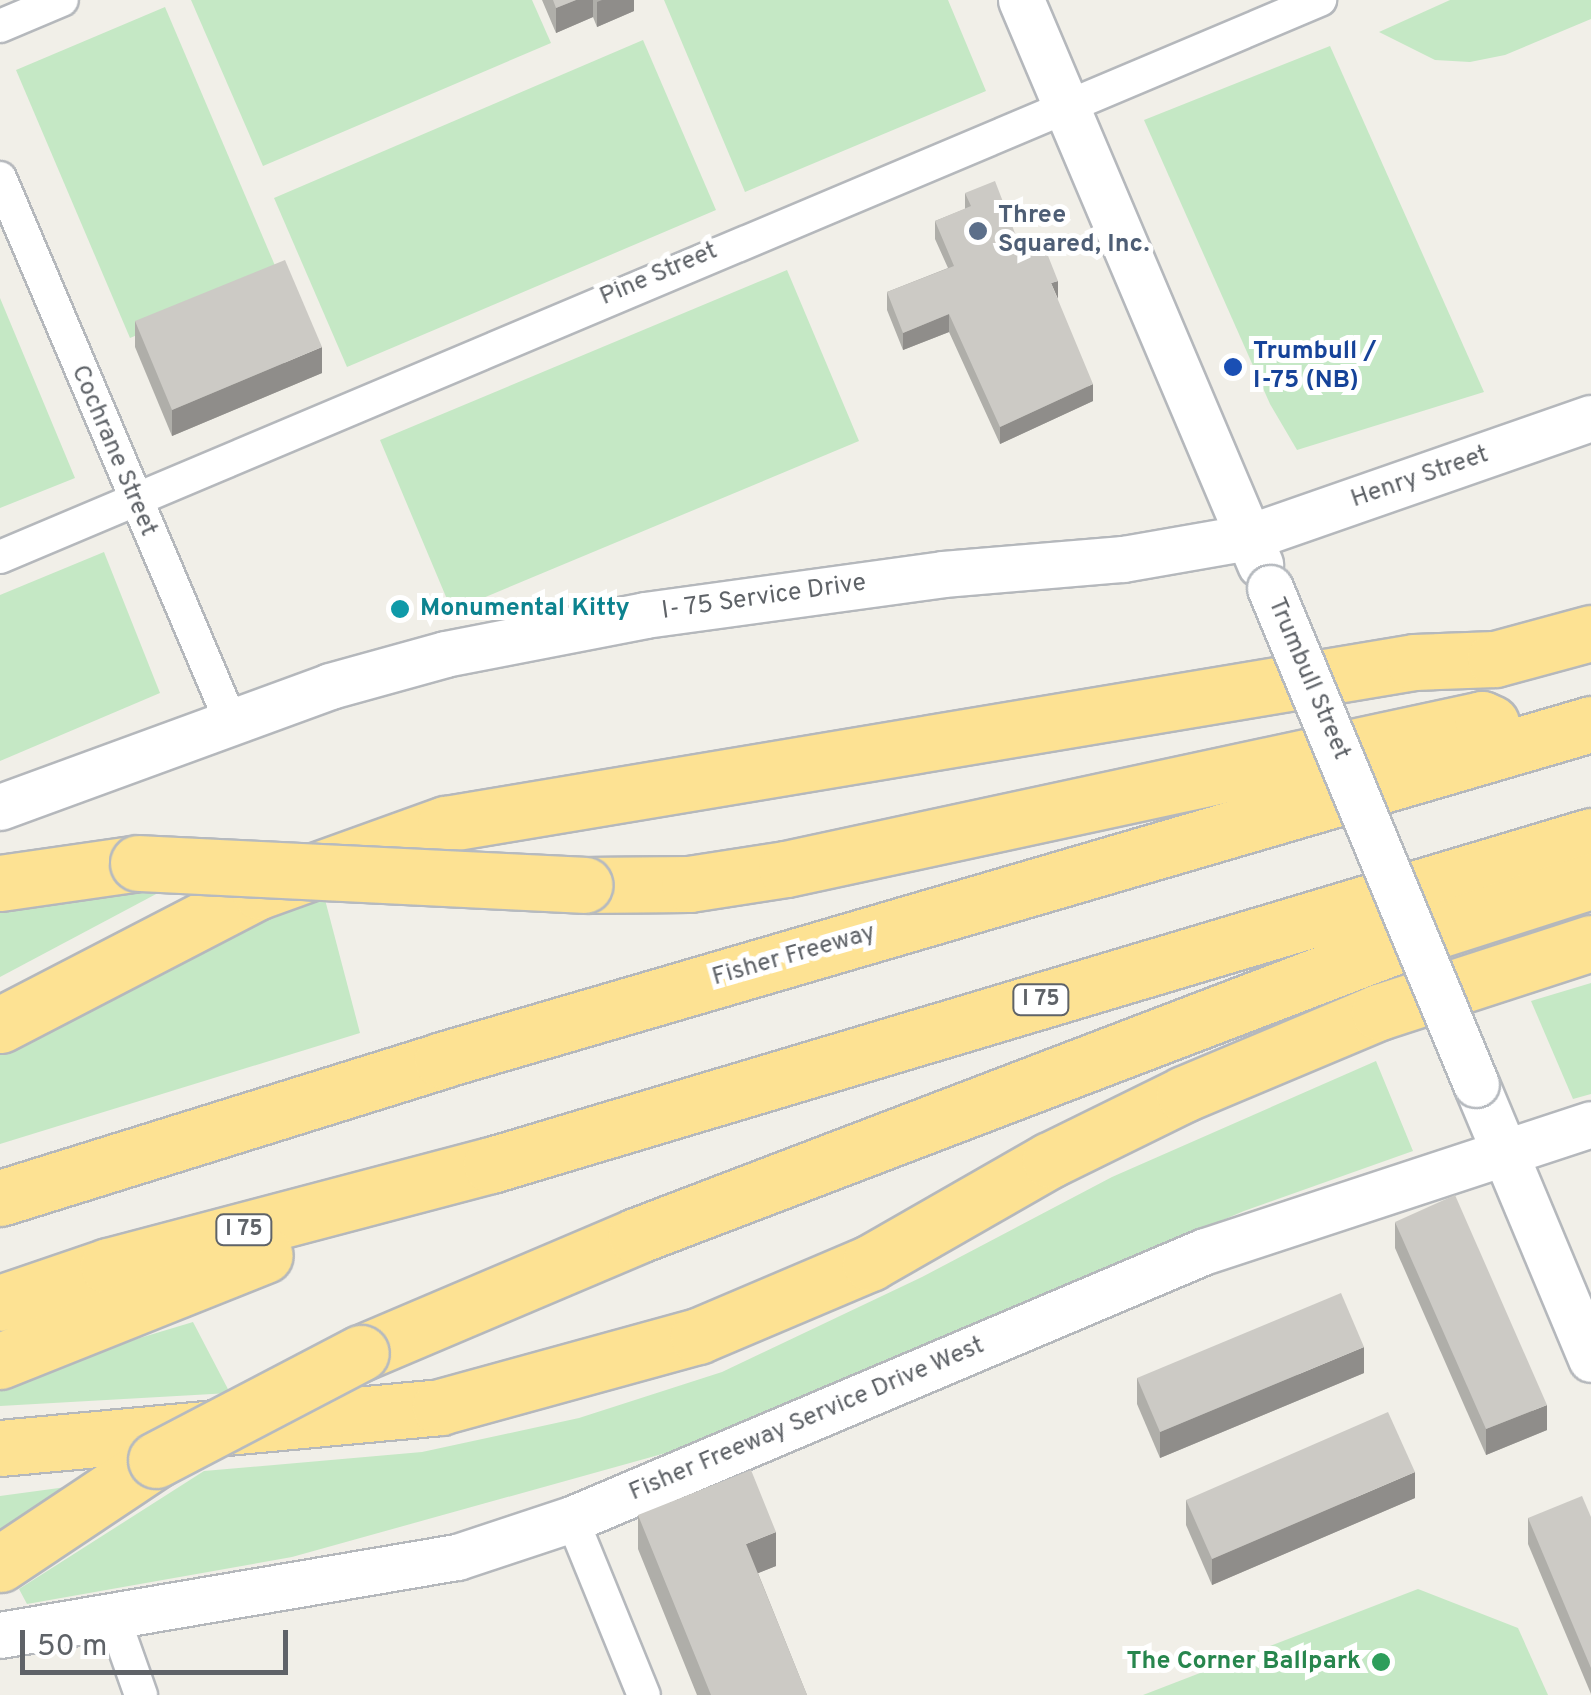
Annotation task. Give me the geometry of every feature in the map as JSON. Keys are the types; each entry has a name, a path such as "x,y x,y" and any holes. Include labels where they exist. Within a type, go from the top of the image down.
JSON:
{"highway":[{"path":"1414,662 1591,600"},
{"path":"0,1025 259,891 445,824 1414,662 1494,659 1591,633"},
{"path":"0,883 138,863 584,885 689,884 786,869 1482,718 1524,742"},
{"name":"Fisher Freeway","path":"0,1198 442,1060 1591,724"},
{"name":"I 75","path":"0,1303 108,1266 491,1165 1591,836"},
{"path":"0,1564 156,1460 361,1353 655,1229 1432,932 1591,881"},
{"path":"0,1448 440,1407 680,1342 870,1262 1050,1160 1184,1094 1379,1012 1591,943"},
{"path":"0,1361 491,1165"}],"street":[{"path":"0,26 62,0"},
{"name":"Trumbull Street","path":"1020,0 1591,1359"},
{"name":"Pine Street","path":"0,557 1320,0"},
{"name":"Cochrane Street","path":"0,178 133,500 231,722"},
{"name":"Henry Street","path":"1248,537 1591,418"},
{"name":"I- 75 Service Drive","path":"0,807 231,722 445,654 645,615 943,574 1123,559 1248,537"},
{"name":"Fisher Freeway Service Drive West","path":"0,1635 457,1557 572,1520 1205,1251 1507,1155 1591,1124"},
{"path":"572,1520 644,1695"},
{"path":"112,1613 141,1695"}],"green space":[{"path":"191,0 532,0 551,43 263,166"},
{"path":"664,0 948,0 986,91 745,192"},
{"path":"1450,0 1591,0 1591,19 1505,55 1470,62 1435,60 1379,32"},
{"path":"165,7 279,275 130,338 16,70"},
{"path":"643,40 716,210 347,367 274,198"},
{"path":"1330,46 1484,392 1297,450 1270,404 1144,120"},
{"path":"787,270 859,441 452,611 380,440"},
{"path":"0,298 75,478 0,508"},
{"path":"104,552 160,693 0,761 0,595"},
{"path":"190,876 0,977 0,899"},
{"path":"323,892 360,1033 0,1144 0,1050"},
{"path":"1591,983 1591,1094 1573,1099 1531,1001"},
{"path":"1376,1061 1413,1151 1244,1211 698,1444 292,1557 27,1604 19,1589 204,1471 422,1452 579,1418 722,1372 922,1277 1112,1177"},
{"path":"193,1322 230,1393 0,1406 0,1380"},
{"path":"96,1483 0,1548 0,1496"},
{"name":"The Corner Ballpark","path":"1418,1589 1518,1628 1548,1695 1143,1695"}],"building":[{"path":"553,0 576,0 556,8"},
{"path":"995,181 1018,241 1039,233 1058,281 1051,283 1093,384 1000,427 949,314 903,333 887,292 954,266 935,221 971,206 965,193"},
{"path":"285,260 322,347 172,410 135,321"},
{"path":"1455,1195 1547,1405 1486,1429 1395,1222"},
{"path":"1341,1293 1364,1347 1160,1432 1137,1378"},
{"path":"1388,1412 1415,1472 1212,1559 1186,1500"},
{"path":"751,1470 776,1532 746,1544 807,1695 711,1695 638,1515"},
{"path":"1582,1496 1591,1517 1591,1668 1528,1518"}],"place":[{"name":"Three Squared, Inc.","path":"978,231"},
{"name":"Trumbull / I-75 (NB)","path":"1233,367"},
{"name":"Monumental Kitty","path":"400,609"},
{"name":"The Corner Ballpark","path":"1381,1662"}]}
